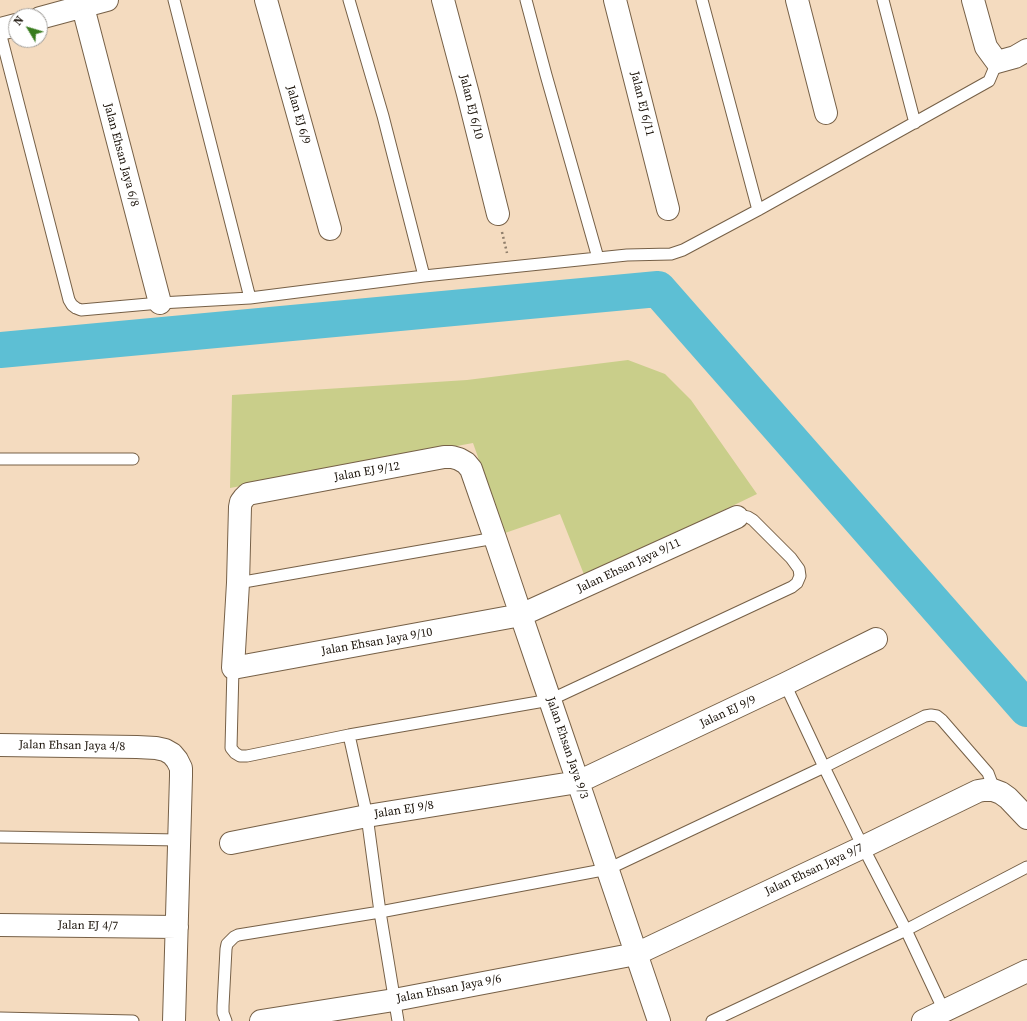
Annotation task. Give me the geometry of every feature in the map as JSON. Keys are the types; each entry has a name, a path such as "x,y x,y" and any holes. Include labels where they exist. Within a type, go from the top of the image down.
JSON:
{"street":[{"path":"48,16 107,0"},
{"name":"Jalan EJ 6/9","path":"266,0 330,229"},
{"name":"Jalan EJ 6/10","path":"443,0 498,214"},
{"name":"Jalan EJ 6/11","path":"615,0 668,209"},
{"path":"797,0 826,113"},
{"path":"973,0 986,47 1013,56"},
{"name":"Jalan Ehsan Jaya 6/8","path":"83,6 160,303"},
{"name":"Jalan EJ 9/12","path":"238,583 240,507 244,498 248,494 444,457 452,457 466,463 474,476"},
{"name":"Jalan Ehsan Jaya 9/3","path":"474,476 659,1021"},
{"name":"Jalan Ehsan Jaya 9/11","path":"521,615 737,517"},
{"path":"233,668 238,583"},
{"name":"Jalan Ehsan Jaya 9/10","path":"233,668 521,615"},
{"name":"Jalan EJ 9/9","path":"578,782 786,684 876,639"},
{"name":"Jalan Ehsan Jaya 4/8","path":"0,745 145,748 165,750 172,754 177,760 181,768 181,776 174,1021"},
{"name":"Jalan EJ 9/8","path":"231,843 367,816 578,782"},
{"path":"993,790 1001,793 1027,818"},
{"name":"Jalan Ehsan Jaya 9/7","path":"636,954 978,791 993,790"},
{"name":"Jalan EJ 4/7","path":"0,925 177,927"},
{"name":"Jalan Ehsan Jaya 9/6","path":"261,1021 394,1000 636,954"},
{"path":"923,1021 946,1016 1027,971"}],"lane":[{"path":"174,0 250,298"},
{"path":"349,0 383,116 424,276"},
{"path":"526,0 598,258"},
{"path":"702,0 758,210"},
{"path":"884,0 915,123"},
{"path":"0,32 70,300 72,305 81,310 160,303 250,298 424,276 627,255 670,254 683,250 758,210 989,81 1013,56"},
{"path":"0,459 133,459"},
{"path":"233,668 231,748 240,756 247,756 349,734 550,700 792,587 797,583 800,576 799,569 791,558 753,520 743,516 737,517"},
{"path":"238,583 495,538"},
{"path":"786,684 824,767 906,930 946,1016"},
{"path":"226,1021 223,1006 226,949 227,944 238,935 380,912 608,869 824,767 925,716 937,716 942,720 985,770 990,777 993,790"},
{"path":"349,734 367,816 380,912 398,1021"},
{"path":"0,837 179,840"},
{"path":"712,1021 906,930 1027,867"},
{"path":"0,1018 133,1021"}],"path":[{"path":"498,214 510,267"}],"green space":[{"path":"628,360 665,374 691,400 757,494 585,577 560,514 505,533 473,443 230,488 232,395 467,380"}],"waterway":[{"path":"0,350 658,289 1027,709"}]}
